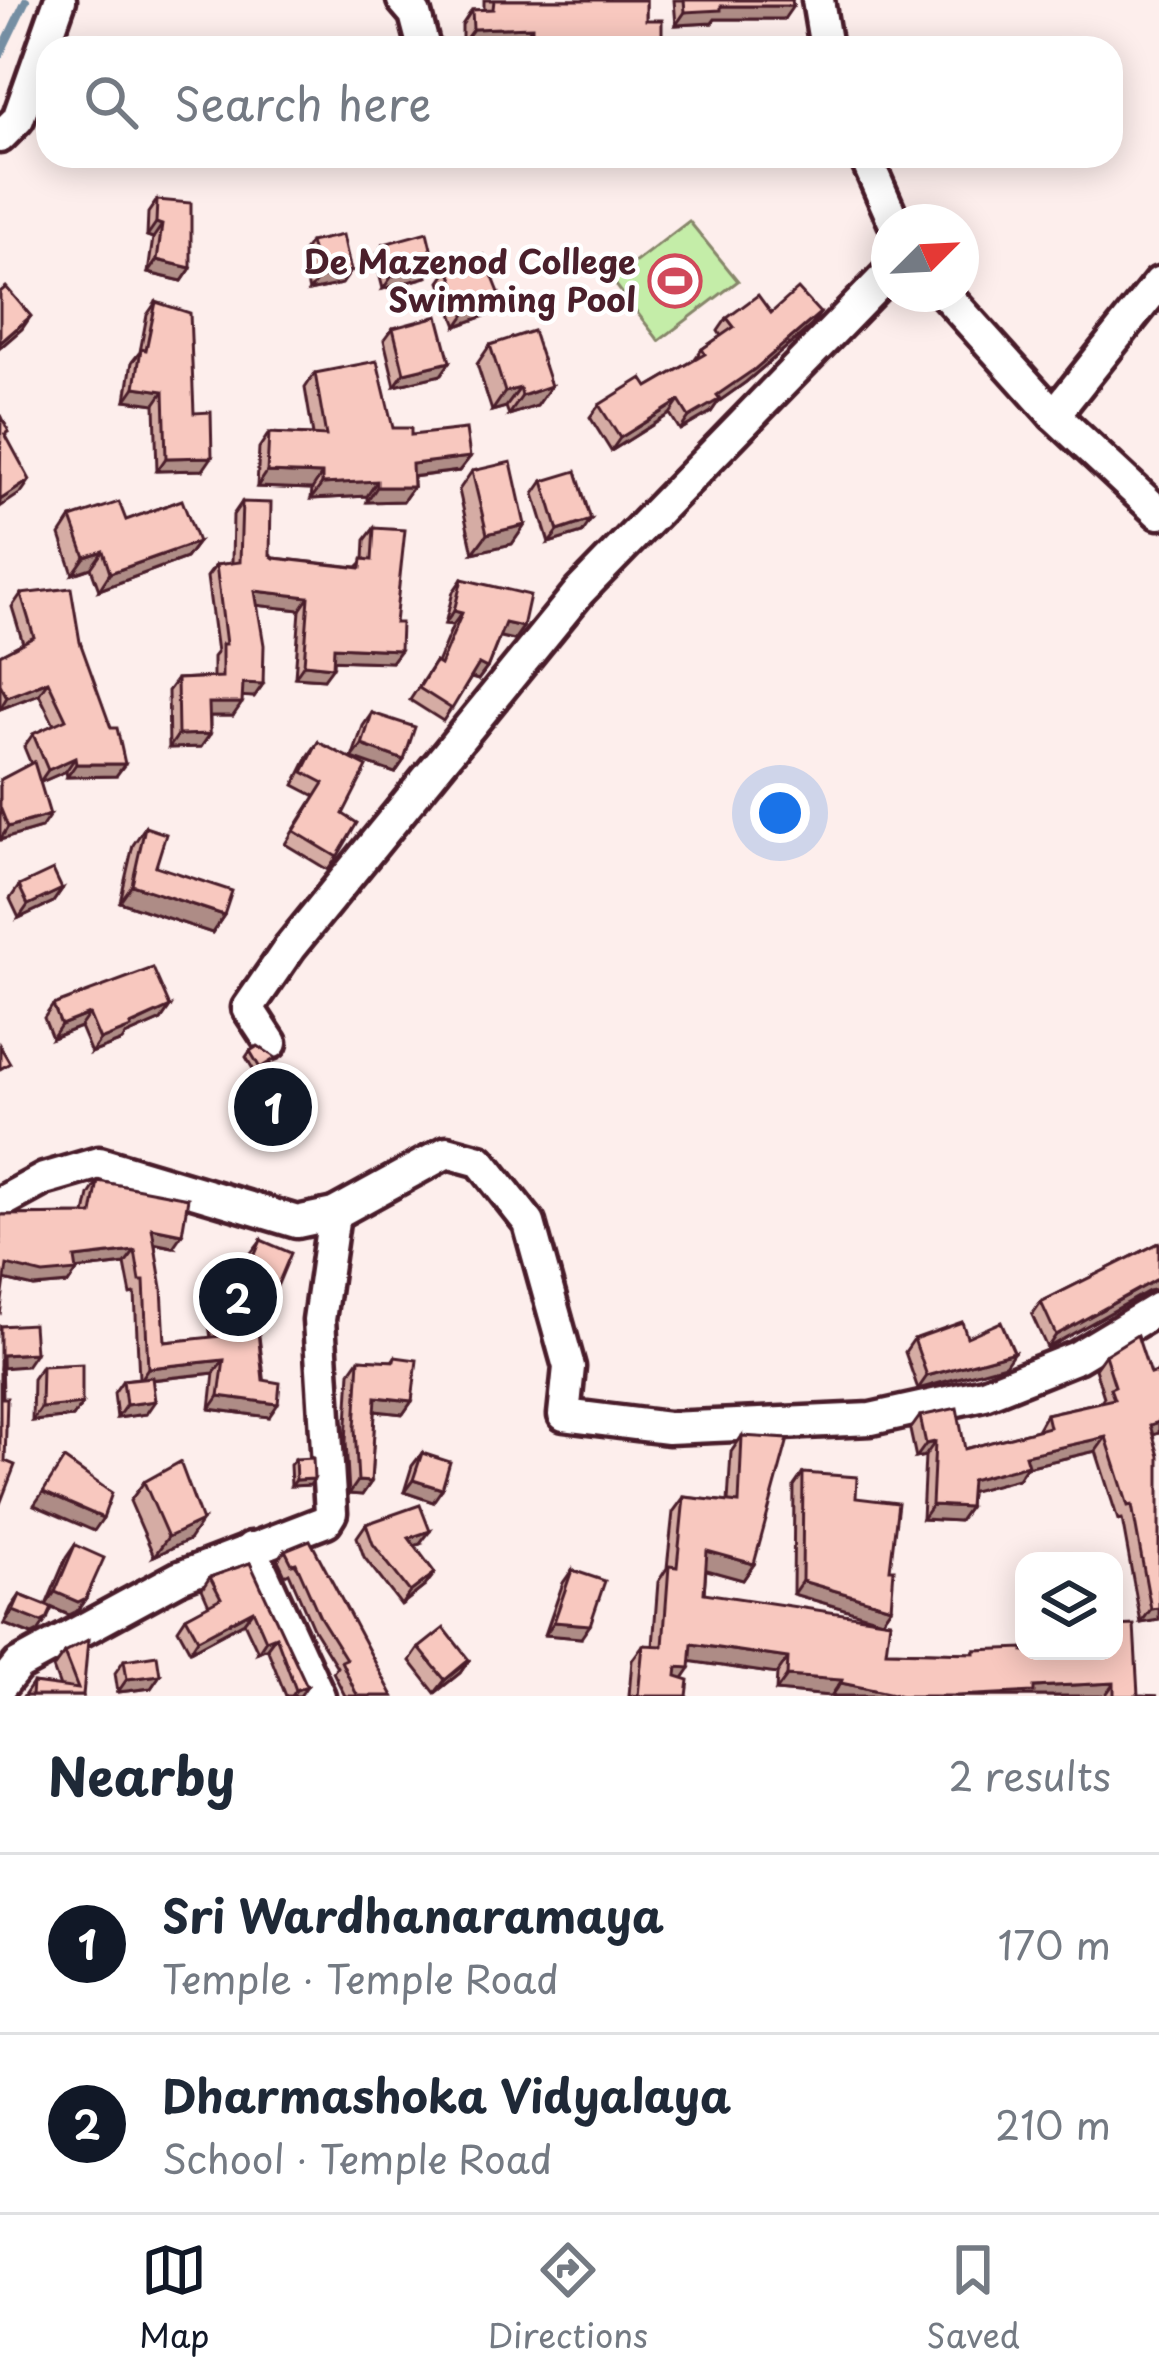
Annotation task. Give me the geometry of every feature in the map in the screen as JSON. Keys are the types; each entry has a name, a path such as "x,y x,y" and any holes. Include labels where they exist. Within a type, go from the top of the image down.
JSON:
{"street":[{"path":"47,36 60,0"},
{"path":"403,0 415,14 421,36"},
{"path":"818,0 824,36"},
{"path":"0,137 18,119 36,68"},
{"path":"870,168 886,204"},
{"path":"1054,415 1159,283"},
{"path":"271,1043 248,1008 290,947 579,592 871,292"},
{"path":"960,312 1054,415 1159,513"},
{"path":"0,1203 44,1179 99,1163 297,1222 334,1214 447,1152 480,1161 529,1223 569,1367 564,1415 668,1428 871,1419 984,1394 1077,1358 1159,1308"},
{"path":"0,1687 17,1665 180,1576 326,1521 331,1513 320,1320 334,1214"},
{"path":"250,1548 320,1696"}],"green space":[{"name":"De Mazenod College Swimming Pool","path":"689,221 738,281 659,341 612,280"}],"building":[{"path":"494,0 646,0 646,20 662,20 662,36 532,36 532,27 473,29 472,10 493,9"},
{"path":"684,0 792,0 793,6 721,6 721,10 685,12"},
{"path":"157,200 191,203 191,268 157,260 162,225 156,223"},
{"path":"427,232 435,265 392,276 384,244"},
{"path":"343,235 351,271 319,278 310,242"},
{"path":"484,255 502,300 466,313 449,269"},
{"path":"6,287 31,316 0,343 0,292"},
{"path":"798,289 820,313 717,395 720,399 689,417 679,401 620,438 599,405 642,378 648,387 705,354 702,349 734,327 727,318 758,295 771,313"},
{"path":"156,302 190,313 194,413 211,412 212,457 166,458 164,391 135,387"},
{"path":"438,316 450,362 404,373 393,328"},
{"path":"533,331 551,386 522,396 520,388 505,392 490,345"},
{"path":"377,361 393,428 411,428 411,435 466,429 470,457 412,464 413,487 377,487 377,481 322,484 322,474 267,472 269,433 326,436 315,373"},
{"path":"1,415 9,432 5,434 30,480 0,500"},
{"path":"511,462 525,525 487,534 472,471"},
{"path":"576,471 591,520 558,531 543,481"},
{"path":"182,500 198,542 110,573 103,551 85,557 71,518 119,502 126,520"},
{"path":"242,502 271,503 270,555 274,558 361,568 362,559 372,560 374,528 405,530 395,623 401,623 400,650 334,647 333,667 304,664 309,597 255,591 264,645 263,684 243,683 242,703 209,703 210,734 178,735 177,679 222,677 222,644 226,644 216,565 240,562"},
{"path":"462,579 530,595 523,627 505,623 487,668 479,664 452,709 419,688 435,662 440,665 462,613 454,611"},
{"path":"71,588 80,642 111,728 117,728 125,764 76,764 75,758 48,770 33,734 66,719 48,681 7,697 0,684 0,655 34,637 21,594"},
{"path":"372,713 415,727 404,760 362,745"},
{"path":"318,742 367,767 343,814 357,823 337,857 294,831 324,783 303,772"},
{"path":"34,762 50,815 8,827 0,807 0,780"},
{"path":"145,827 166,834 156,866 232,891 224,915 132,885"},
{"path":"53,870 62,889 28,905 19,886"},
{"path":"153,968 170,1007 100,1040 89,1014 61,1025 53,1005"},
{"path":"0,1046 10,1063 0,1069"},
{"path":"258,1046 276,1058 260,1068 250,1051"},
{"path":"98,1181 188,1198 182,1234 152,1228 165,1342 222,1336 218,1312 232,1310 261,1240 291,1253 268,1308 255,1302 263,1380 280,1383 278,1404 219,1396 224,1360 148,1368 144,1281 140,1281 135,1251 75,1258 77,1271 43,1274 7,1265 0,1315 0,1215 92,1214"},
{"path":"1159,1243 1159,1278 1056,1335 1041,1302"},
{"path":"962,1322 967,1337 1001,1322 1014,1352 927,1376 914,1339"},
{"path":"33,1324 35,1353 2,1355 3,1398 7,1398 5,1461 15,1465 0,1504 0,1326"},
{"path":"1137,1335 1150,1374 1156,1372 1159,1381 1159,1422 1150,1425 1159,1456 1159,1608 1151,1609 1132,1505 1128,1506 1106,1437 1025,1455 1028,1465 971,1480 969,1507 932,1505 935,1442 926,1444 920,1416 957,1408 965,1449 1049,1427 1046,1414 1114,1399 1105,1355"},
{"path":"395,1357 417,1360 412,1401 376,1397 371,1482 358,1481 359,1359 394,1361"},
{"path":"82,1364 82,1404 41,1408 42,1366"},
{"path":"152,1377 155,1401 126,1405 123,1380"},
{"path":"742,1436 788,1439 754,1564 707,1551 704,1593 890,1621 886,1651 975,1653 1015,1648 1015,1660 1123,1660 1123,1626 1134,1625 1138,1695 1158,1696 1114,1696 1114,1683 1034,1687 1034,1692 903,1696 842,1680 787,1676 788,1658 692,1644 690,1668 677,1667 676,1676 689,1680 687,1696 638,1696 643,1645 663,1646 669,1566 677,1567 684,1497 739,1503"},
{"path":"422,1453 450,1462 442,1489 413,1480"},
{"path":"313,1458 314,1479 296,1480 295,1459"},
{"path":"64,1459 112,1493 103,1518 43,1492"},
{"path":"180,1462 202,1521 168,1537 144,1482"},
{"path":"803,1473 857,1477 856,1498 898,1503 891,1607 802,1581"},
{"path":"420,1505 430,1531 409,1538 435,1573 410,1592 373,1544 366,1524"},
{"path":"310,1540 393,1696 358,1696 355,1691 341,1661 346,1659 285,1550"},
{"path":"75,1545 104,1558 86,1598 78,1602 55,1592"},
{"path":"250,1563 307,1686 296,1690 276,1636 266,1640 253,1610 198,1639 186,1617 221,1598 210,1577"},
{"path":"572,1570 605,1581 590,1625 554,1622"},
{"path":"20,1595 52,1608 47,1619 41,1622 13,1611"},
{"path":"444,1628 469,1660 445,1680 419,1648"},
{"path":"88,1640 83,1696 32,1696 33,1683 78,1689 64,1653"},
{"path":"157,1655 160,1675 127,1679 124,1660"}],"waterway":[{"path":"0,54 26,0"}],"place":[{"name":"De Mazenod College Swimming Pool","path":"675,281"},
{"name":"Sri Wardhanaramaya","path":"273,1107"},
{"name":"Dharmashoka Vidyalaya","path":"238,1297"}]}
